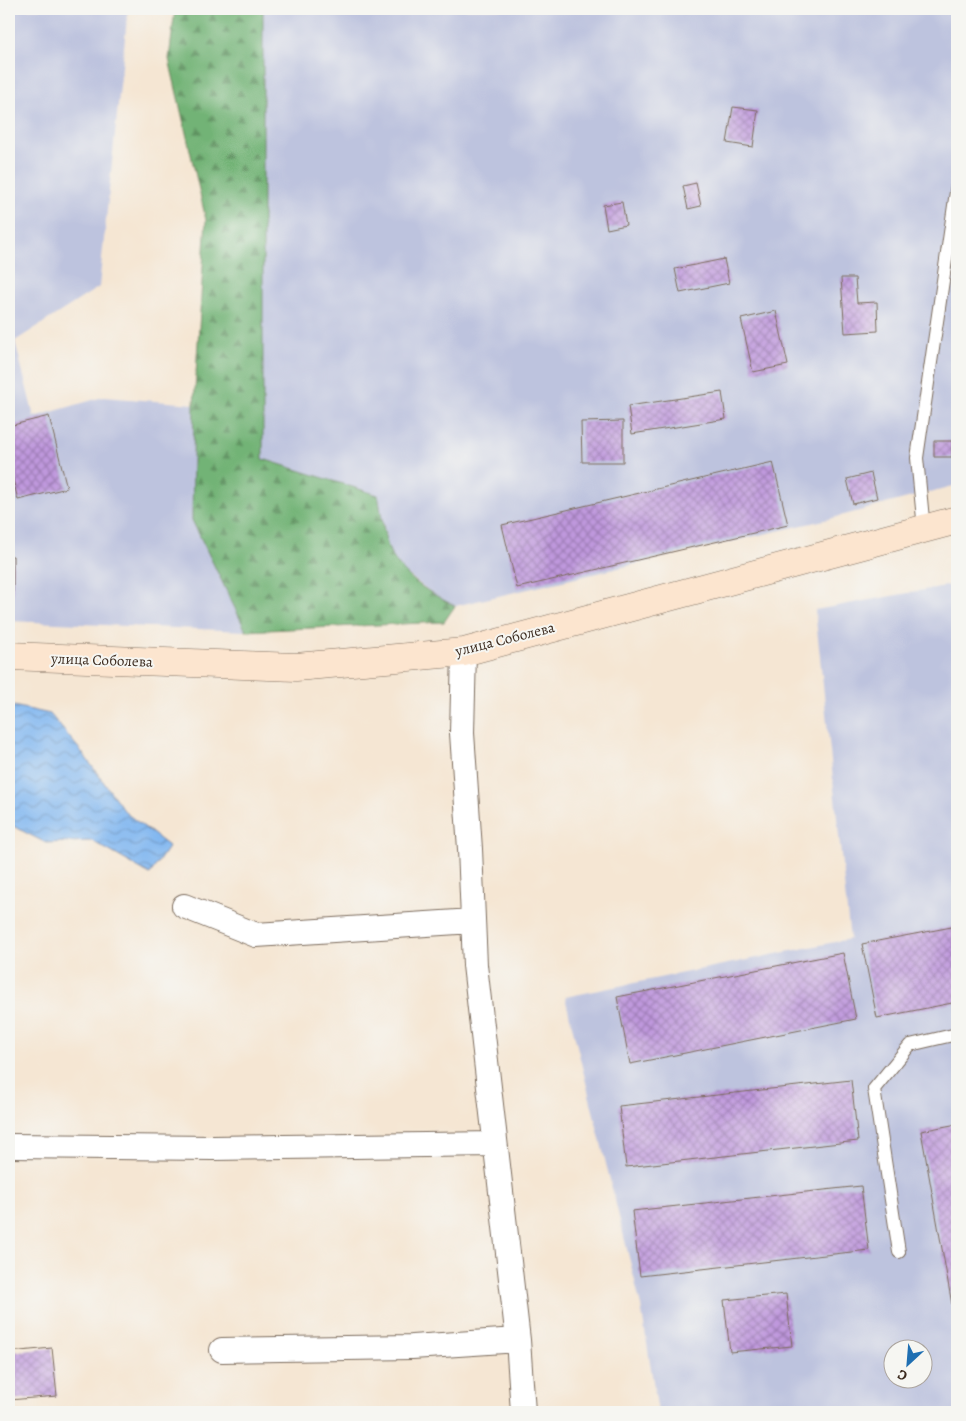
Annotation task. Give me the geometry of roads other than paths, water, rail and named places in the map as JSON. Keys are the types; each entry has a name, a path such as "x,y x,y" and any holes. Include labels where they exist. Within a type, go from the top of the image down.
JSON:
{"street":[{"name":"улица Соболева","path":"9,656 296,667 464,652 957,520"},
{"path":"464,652 462,733 475,965 518,1340 523,1412"},
{"path":"184,906 256,935 473,921"},
{"path":"9,1146 213,1148 495,1144"},
{"path":"222,1350 412,1348 518,1340"}],"lane":[{"path":"924,529 917,458 957,185"},
{"path":"898,1252 874,1089 910,1045 957,1034"}],"water":[{"path":"9,705 50,714 81,751 126,813 169,846 150,874 92,841 46,843 9,824"}]}
